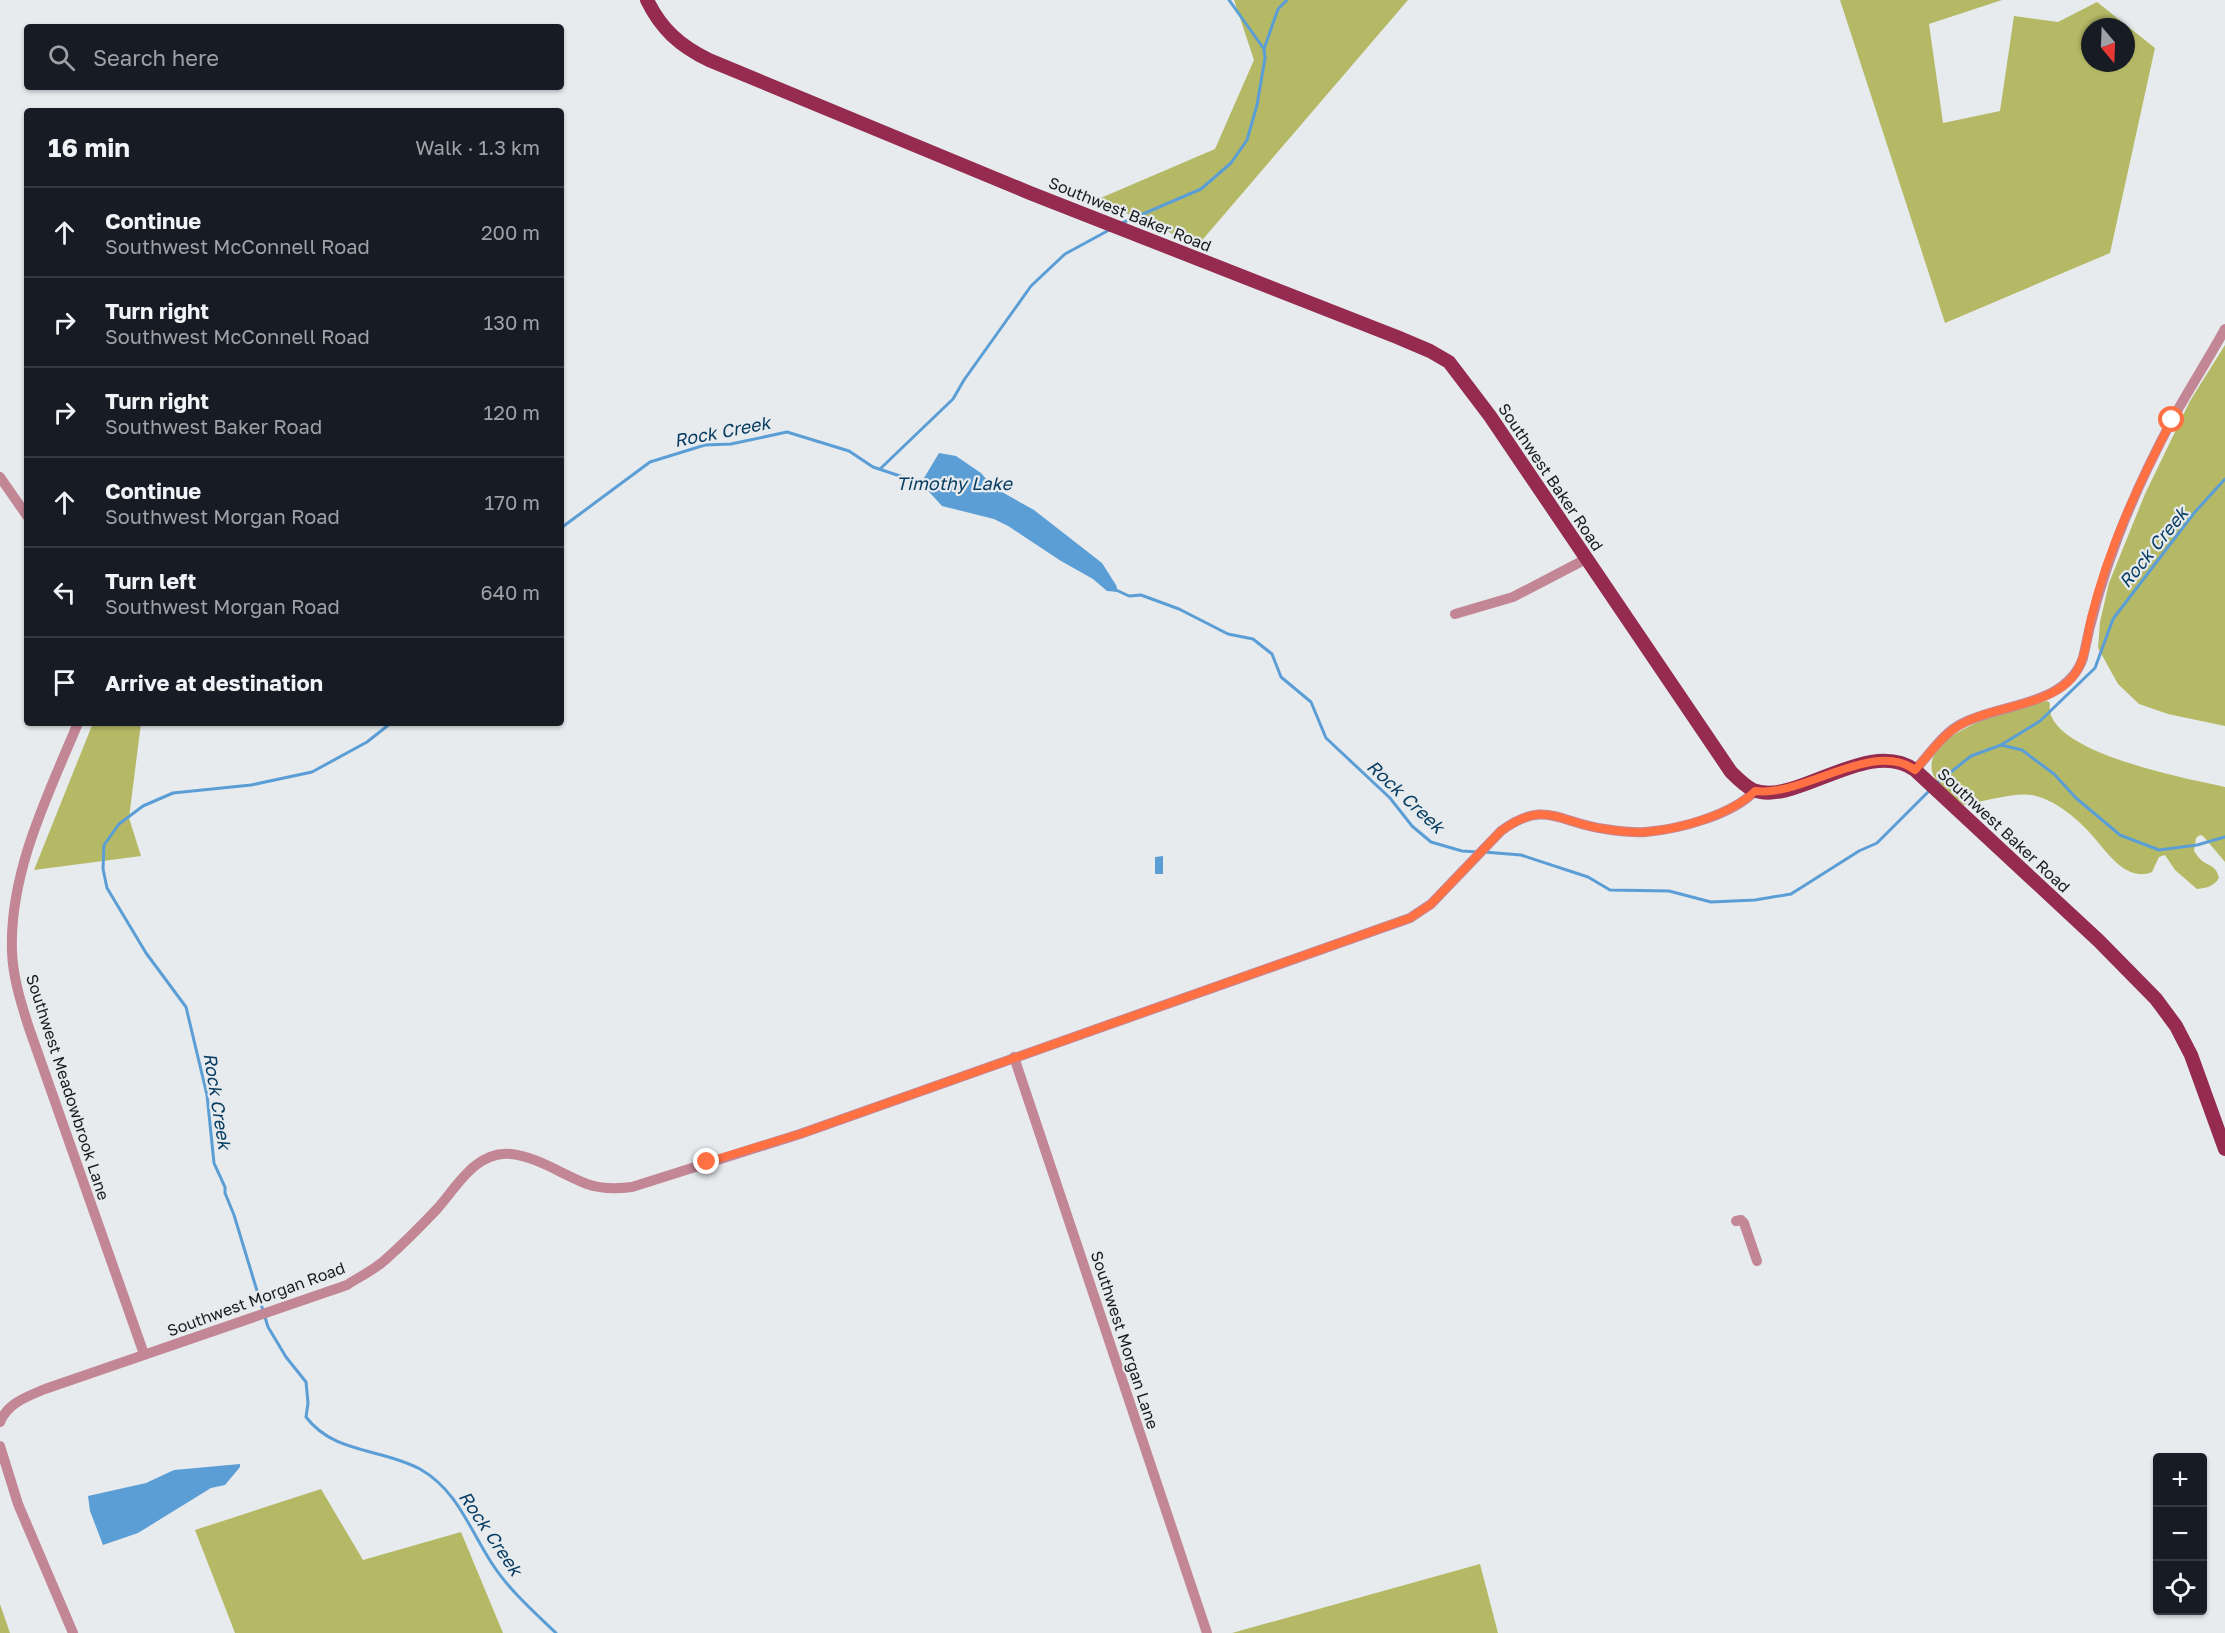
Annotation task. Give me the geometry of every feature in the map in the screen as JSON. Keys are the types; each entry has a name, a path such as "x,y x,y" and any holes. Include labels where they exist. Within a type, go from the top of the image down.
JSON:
{"main road":[{"name":"Southwest Baker Road","path":"646,0 670,36 688,50 709,60 1039,196 1437,354 1449,362 1461,376 1727,767 1741,782 1755,791 1769,792 1785,790 1868,763 1901,763 1915,770 2099,941 2157,999 2176,1026 2191,1055 2225,1149"}],"street":[{"path":"1915,770 1959,725 2052,693 2069,681 2078,670 2102,580 2130,505 2172,420 2225,329"},
{"path":"0,477 24,512"},
{"path":"1455,614 1513,597 1586,559"},
{"name":"Southwest Meadowbrook Lane","path":"77,726 38,821 23,867 14,918 12,951 14,973 29,1028 144,1354"},
{"name":"Southwest Morgan Road","path":"0,1421 7,1409 21,1399 144,1354 347,1285 382,1263 436,1210 455,1185 471,1170 492,1157 506,1154 522,1155 588,1184 615,1189 632,1187 800,1134 1410,918 1431,904 1501,831 1514,821 1529,815 1552,815 1602,829 1644,832 1684,825 1729,810 1745,801 1755,791"},
{"name":"Southwest Morgan Lane","path":"1014,1057 1207,1633"},
{"path":"1736,1221 1741,1220 1744,1223 1757,1261"},
{"path":"0,1446 18,1504 73,1633"}],"green space":[{"path":"1234,0 1408,0 1198,245 1096,200 1215,149 1254,60"},
{"path":"1840,0 2002,0 1929,24 1943,123 2000,111 2014,16 2058,22 2097,2 2117,18 2081,18 2081,72 2135,72 2135,32 2155,48 2110,253 1945,323"},
{"path":"2225,345 2225,726 2168,714 2139,704 2118,684 2098,648 2100,622 2109,583 2145,494 2190,401"},
{"path":"2047,701 2050,703 2054,720 2069,736 2092,749 2152,770 2225,787 2225,862 2203,836 2196,838 2194,851 2201,860 2216,871 2219,878 2215,883 2197,889 2175,870 2165,855 2159,857 2152,872 2142,874 2124,869 2078,821 2064,810 2040,797 2025,794 1963,805 1937,781 1932,771 1934,757 1943,744 1958,733 1997,715"},
{"path":"92,726 141,726 129,818 141,856 34,870"},
{"path":"321,1489 363,1560 461,1532 503,1633 235,1633 195,1530"},
{"path":"1480,1564 1498,1633 1232,1633"},
{"path":"0,1604 10,1633 0,1633"}],"water":[{"name":"Timothy Lake","path":"939,453 956,456 981,473 993,487 1034,510 1102,563 1118,592 1107,591 1093,579 994,519 942,506 921,483"},
{"path":"1163,856 1163,874 1155,874 1155,857"},
{"path":"240,1464 225,1485 211,1488 138,1533 103,1545 90,1511 88,1496 146,1483 174,1470"}],"waterway":[{"path":"1122,223 1201,189 1231,163 1247,140 1257,105 1265,58 1264,49 1229,0"},
{"path":"1264,49 1278,9 1287,0"},
{"path":"880,469 953,399 1031,286 1065,254 1111,229"},
{"name":"Rock Creek","path":"564,526 650,462 705,445 731,444 787,432 849,451 873,467 921,483 925,482"},
{"name":"Rock Creek","path":"1937,783 1971,756 2001,745 2040,721 2095,668 2113,619 2194,513 2225,479"},
{"name":"Rock Creek","path":"1116,590 1129,596 1141,595 1179,609 1228,634 1253,639 1272,654 1281,677 1311,702 1326,738 1390,798 1412,826 1431,842 1462,851 1478,852"},
{"name":"Rock Creek","path":"387,726 367,742 312,772 251,785 173,793 143,806 119,824 104,845 103,869 107,888 146,953 186,1007 207,1095 214,1163 225,1187 268,1327 286,1357 306,1382 308,1403 306,1417 330,1438 405,1462 433,1478 453,1499 505,1581 556,1633"},
{"path":"2001,745 2022,750 2054,774 2076,798 2120,835 2159,850 2197,845 2225,837"},
{"name":"Rock Creek","path":"1484,852 1521,855 1588,877 1610,890 1669,891 1711,902 1755,900 1791,894 1859,851 1877,843 1930,790"}],"route":[{"path":"707,1162 800,1134 1410,918 1431,904 1501,831 1514,821 1529,815 1561,816 1602,829 1644,832 1684,825 1729,810 1745,801 1755,791 1785,790 1858,765 1878,762 1895,763 1915,770 1959,725 2052,693 2074,676 2083,658 2096,600 2116,539 2139,485 2172,420"}]}
